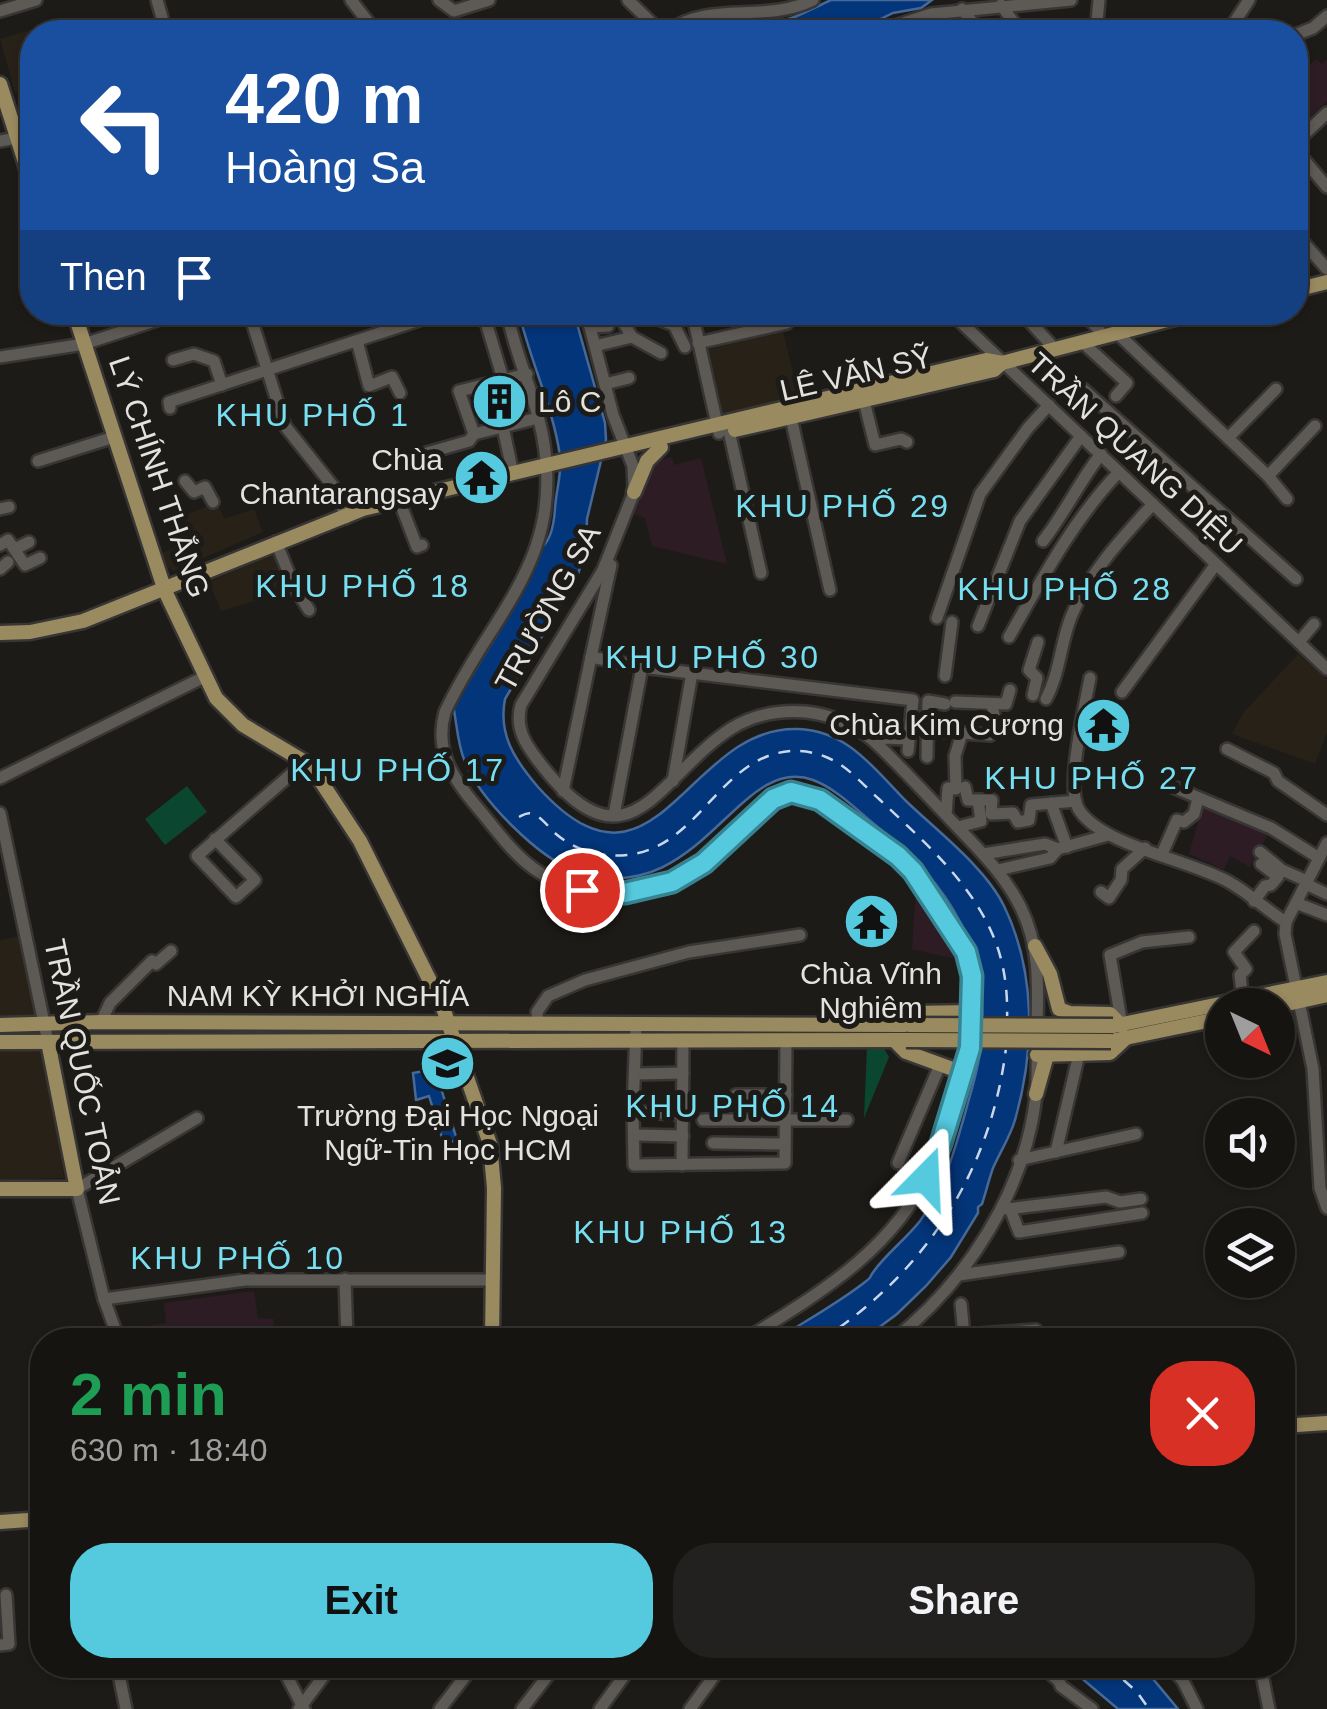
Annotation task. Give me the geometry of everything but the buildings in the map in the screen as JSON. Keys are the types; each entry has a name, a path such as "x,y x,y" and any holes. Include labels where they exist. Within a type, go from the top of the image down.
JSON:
{"main road":[{"path":"0,84 4,110 20,130"},
{"name":"LÝ CHÍNH THẮNG","path":"78,325 164,591 216,698 243,725 305,762 351,826 450,1026 490,1144 494,1188 492,1328"},
{"name":"LÊ VĂN SỸ","path":"789,412 864,401 994,370 1002,363 1144,325"},
{"name":"LÊ VĂN SỸ","path":"620,452 661,447 986,360 1002,363"},
{"name":"LÊ VĂN SỸ","path":"620,452 722,430"},
{"path":"634,492 647,461 661,447"},
{"path":"0,633 30,632 83,621 363,509 620,452"},
{"path":"346,518 352,521 550,465"},
{"path":"1036,946 1050,974 1059,1009 1110,1014 1118,1033 1112,1052 1042,1055 1036,1094"},
{"path":"1295,997 1327,982"},
{"path":"1295,995 1327,995"},
{"path":"413,1026 438,998"},
{"path":"1118,1033 1205,1010"},
{"path":"961,1072 906,1052 901,1033 910,1013 973,1012"},
{"path":"901,1033 1118,1033 1205,1020"},
{"name":"NAM KỲ KHỞI NGHĨA","path":"0,1026 101,1022 538,1024 683,1039 786,1040 864,1033"},
{"name":"NAM KỲ KHỞI NGHĨA","path":"0,1042 456,1042 636,1032 901,1033"},
{"name":"TRẦN QUỐC TOẢN","path":"48,1042 76,1189"},
{"path":"54,1068 62,1051 81,1042"},
{"path":"0,1189 76,1189"},
{"path":"1295,1425 1327,1424"},
{"path":"0,1522 30,1520"}],"street":[{"path":"0,11 36,0"},
{"path":"351,0 367,20"},
{"path":"439,0 454,11 488,0"},
{"path":"628,0 650,20"},
{"path":"687,20 698,14 785,11 813,0"},
{"path":"927,20 962,9 1071,0"},
{"path":"1000,4 1012,20"},
{"path":"962,9 971,20"},
{"path":"1308,133 1327,113"},
{"path":"1308,163 1327,187"},
{"path":"1308,247 1327,269"},
{"path":"0,356 84,344 142,325"},
{"path":"253,325 286,426 336,490 346,518"},
{"path":"170,408 170,402 405,325"},
{"path":"487,325 503,379"},
{"path":"510,325 550,465 543,520 523,580 443,718 443,748 458,785 532,868 568,886 608,893 672,882 704,863 773,799 791,792 814,797 894,852 913,871 968,958 973,1012 970,1048 936,1157 903,1216 843,1276 763,1328"},
{"path":"590,327 595,325"},
{"path":"611,325 612,342"},
{"path":"625,325 632,337 661,353"},
{"path":"674,325 692,345"},
{"path":"692,325 692,345 722,430 762,573"},
{"path":"692,345 777,325"},
{"name":"TRẦN QUANG DIỆU","path":"963,325 1327,669"},
{"path":"1033,325 1054,348"},
{"path":"1100,325 1228,438 1287,499"},
{"name":"TRƯỜNG SA","path":"590,327 620,452 635,476 634,492 600,590 528,688 519,712 524,739 563,790 590,810 614,815"},
{"path":"595,346 632,337"},
{"path":"356,341 369,386 392,378 400,394"},
{"path":"1082,342 1127,383 1116,396"},
{"path":"172,360 194,354 214,361 222,385"},
{"path":"474,434 459,391 527,374"},
{"path":"605,384 629,378"},
{"path":"1083,390 1296,579"},
{"path":"1228,438 1276,390"},
{"path":"864,401 879,450 900,439 907,442"},
{"path":"937,618 980,494 1048,405"},
{"path":"789,412 830,590"},
{"path":"414,457 469,441 474,434 538,418"},
{"path":"1268,476 1320,423"},
{"path":"503,428 515,473"},
{"path":"978,626 1020,521 1081,436"},
{"path":"38,461 114,437"},
{"path":"1043,541 1068,509 1086,473 1101,454"},
{"path":"1009,637 1057,553 1098,494 1119,472"},
{"path":"185,481 194,492 205,487 213,502"},
{"path":"1038,642 1029,670 1037,678 1040,697 1058,674 1060,646 1079,598 1092,576 1153,504"},
{"path":"402,508 417,547 422,544"},
{"path":"0,545 8,540 25,565 40,558"},
{"path":"15,550 30,542"},
{"path":"276,542 294,586 310,610"},
{"path":"1122,692 1216,564"},
{"path":"563,790 600,590"},
{"path":"946,676 952,622"},
{"path":"1299,642 1314,624"},
{"path":"590,657 642,667 913,700 909,738"},
{"path":"642,667 614,815 641,808 724,734 752,718 799,712 826,716 854,727 876,743 983,854 1017,899 1036,946 1042,1055"},
{"path":"673,781 692,672"},
{"path":"0,778 206,676"},
{"path":"1090,678 1078,739 1076,802 1084,816 1108,834 1232,883 1286,922"},
{"path":"926,757 928,701 1006,704 1010,690"},
{"path":"968,718 970,704"},
{"path":"876,743 884,738 909,738 926,730 990,735 996,720 992,704"},
{"path":"894,731 909,738"},
{"path":"946,815 948,788 956,789 955,756 962,733"},
{"path":"1228,749 1274,773 1278,781 1327,815"},
{"path":"215,839 255,880 236,897 197,856 215,839 305,762"},
{"path":"965,787 968,800 992,800 991,814 1014,813 1018,822 1029,820 1031,805 1076,802"},
{"path":"1173,787 1271,828 1319,858"},
{"path":"1162,854 1177,820 1184,822 1194,814 1198,799"},
{"path":"958,828 981,821 978,800"},
{"path":"1051,803 1062,848"},
{"name":"TRẦN QUỐC TOẢN","path":"0,813 48,1042"},
{"path":"1023,822 1032,847"},
{"path":"998,870 1050,858 1062,848 1108,834"},
{"path":"1327,843 1286,922 1285,934 1313,1069 1327,1208"},
{"path":"983,854 1044,844 1062,848"},
{"path":"1100,892 1109,898 1121,880 1122,868 1145,848"},
{"path":"1254,901 1278,877 1261,858 1327,894"},
{"path":"1296,903 1327,915"},
{"path":"1242,988 1240,975 1246,970 1234,952 1254,931"},
{"path":"538,1024 537,1012 548,996 585,980 689,952 800,935"},
{"path":"1118,1033 1110,955 1142,942 1189,937"},
{"path":"101,1022 110,1003 152,961 156,964 171,951"},
{"path":"636,1032 634,1165 785,1164 786,1040"},
{"path":"682,1165 683,1039"},
{"path":"1056,1152 1078,1054"},
{"path":"898,1163 940,1065"},
{"path":"636,1074 684,1073"},
{"path":"907,1328 958,1275 1005,1209 1036,1094"},
{"path":"736,1096 786,1095"},
{"path":"634,1112 683,1114"},
{"path":"76,1189 197,1118"},
{"path":"703,1120 847,1120"},
{"path":"1019,1160 1136,1134"},
{"path":"634,1135 683,1136"},
{"path":"713,1143 786,1144"},
{"name":"TRẦN QUỐC TOẢN","path":"76,1189 114,1328"},
{"path":"1005,1209 1106,1197 1120,1202 1140,1199"},
{"path":"1005,1209 1019,1232 1142,1213"},
{"path":"958,1275 1119,1252"},
{"path":"345,1279 347,1328"},
{"path":"104,1299 244,1280 492,1280"},
{"path":"961,1304 963,1328"},
{"path":"4,1644 6,1595"},
{"path":"120,1678 126,1709"},
{"path":"287,1678 301,1708 323,1678"},
{"path":"440,1709 464,1678"},
{"path":"522,1709 546,1678"},
{"path":"600,1709 623,1678"},
{"path":"690,1709 713,1678"},
{"path":"1057,1678 1092,1709"},
{"path":"1180,1678 1197,1709"},
{"path":"1263,1678 1269,1709"},
{"path":"1066,1685 1104,1709"}],"shaded area":[{"path":"20,33 20,92 15,93 0,39"},
{"path":"1316,59 1322,64 1327,60 1327,101 1308,119 1308,66"},
{"path":"783,331 800,402 719,422 703,351"},
{"path":"672,457 674,465 701,458 727,564 652,546 645,518 630,512 656,461"},
{"path":"217,502 224,519 254,509 263,532 174,571 164,566 160,554 192,540 183,516"},
{"path":"278,553 292,590 221,611 209,582"},
{"path":"1298,654 1327,679 1327,733 1315,764 1232,734 1243,713"},
{"path":"1203,804 1268,834 1250,867 1230,856 1224,870 1189,854"},
{"path":"916,886 965,961 912,949"},
{"path":"20,936 36,1016 0,1016 0,940"},
{"path":"28,1045 47,1059 64,1178 0,1180 0,1046"},
{"path":"254,1291 258,1318 274,1319 274,1328 139,1328 166,1323 164,1303"}],"green space":[{"path":"187,786 207,812 165,845 145,819"},
{"path":"867,1047 883,1047 889,1057 864,1118"}],"water":[{"path":"831,0 932,0 921,8 879,20 786,20"},
{"path":"522,325 577,325 605,423 606,440 587,519 586,550 577,577 505,699 506,736 538,787 578,822 613,833 643,825 727,755 760,736 798,729 816,731 859,754 959,850 996,892 1014,931 1027,984 1029,1039 1013,1126 978,1213 951,1257 926,1286 878,1328 795,1328 869,1279 920,1221 943,1181 979,1058 980,982 972,951 960,922 924,871 845,799 813,780 786,778 761,788 685,853 655,871 619,878 576,871 545,854 512,826 483,793 465,762 454,710 450,711 512,610 539,549 549,537 560,469 552,420"},
{"path":"435,1069 457,1140 444,1144 429,1096 416,1100 413,1073"},
{"path":"1081,1678 1155,1678 1178,1709 1118,1709"}],"ferry route":[{"path":"519,817 536,815 564,840 583,850 603,855 634,854 674,836 754,763 787,751 834,760 941,860 981,912 999,952 1007,1020"},
{"path":"837,1328 892,1283 947,1215 985,1136 1006,1048"},
{"path":"1121,1678 1149,1709"}],"place":[{"name":"Lô C","path":"499,402"},
{"name":"Chùa Chantarangsay","path":"482,477"},
{"name":"Chùa Kim Cương","path":"1103,725"},
{"name":"Chùa Vĩnh Nghiêm","path":"871,921"},
{"name":"Trường Đại Học Ngoại Ngữ-Tin Học HCM","path":"448,1064"}],"district":[{"name":"KHU PHỐ 1","path":"313,415"},
{"name":"KHU PHỐ 29","path":"843,506"},
{"name":"KHU PHỐ 18","path":"363,586"},
{"name":"KHU PHỐ 28","path":"1065,589"},
{"name":"KHU PHỐ 30","path":"713,657"},
{"name":"KHU PHỐ 17","path":"398,770"},
{"name":"KHU PHỐ 27","path":"1092,778"},
{"name":"KHU PHỐ 14","path":"733,1106"},
{"name":"KHU PHỐ 13","path":"681,1232"},
{"name":"KHU PHỐ 10","path":"238,1258"}],"route":[{"path":"582,890 625,893 672,882 704,863 773,799 791,792 820,800 898,856 913,871 966,952 972,976 970,1048 940,1146 926,1178"}]}
